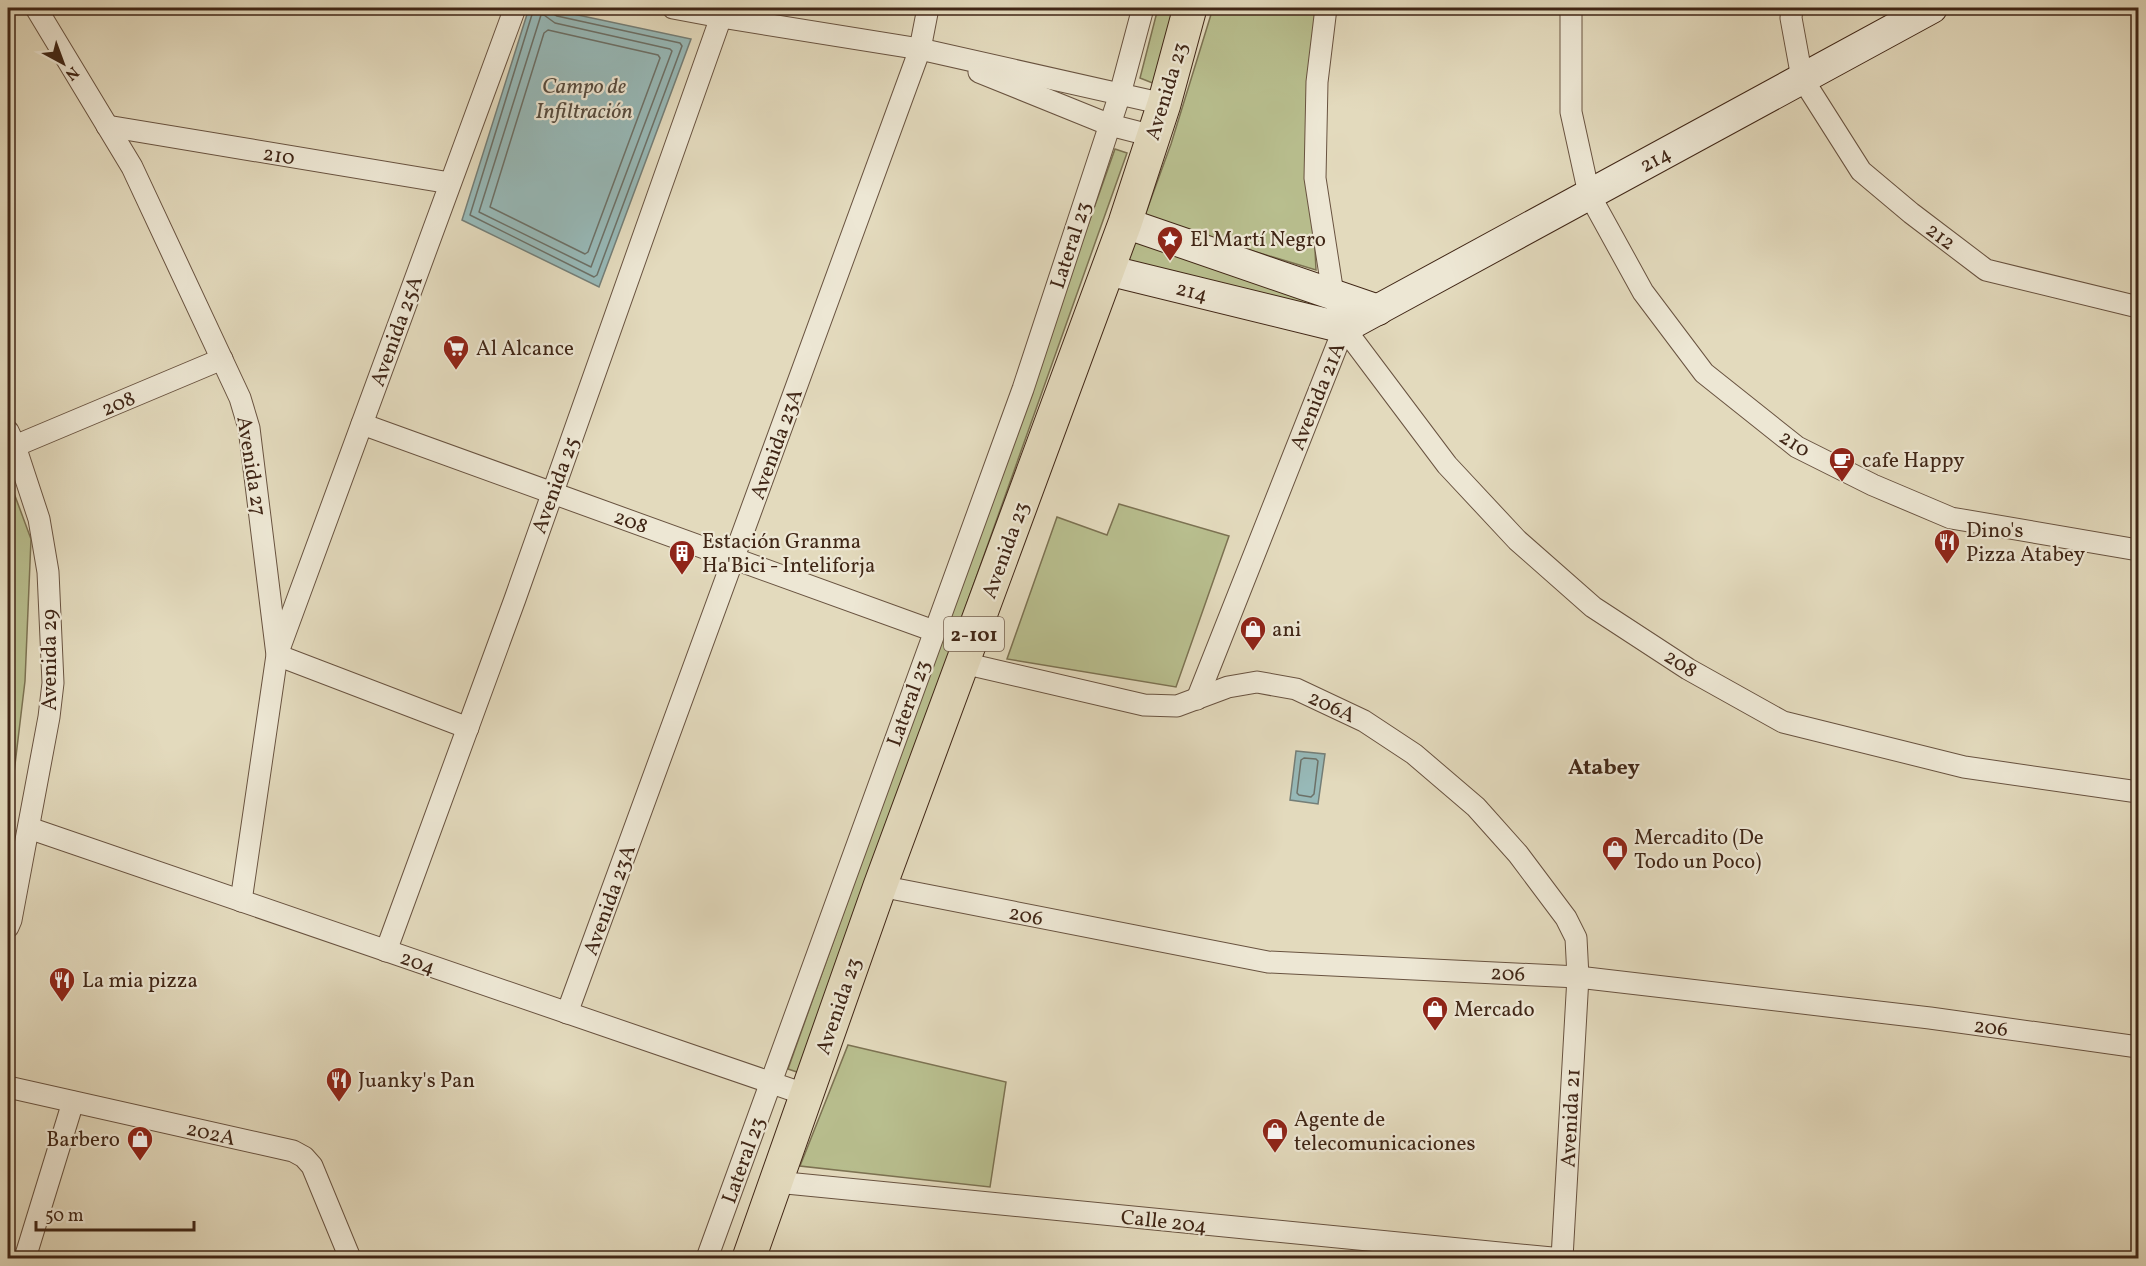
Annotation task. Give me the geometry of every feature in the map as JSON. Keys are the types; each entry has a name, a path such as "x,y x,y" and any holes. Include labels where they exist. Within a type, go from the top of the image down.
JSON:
{"main road":[{"name":"Avenida 23","path":"749,1258 880,886 1125,223 1164,104 1190,8"}],"street":[{"name":"Avenida 27","path":"36,8 132,167 240,398 249,428 277,656 241,901"},
{"name":"Avenida 25A","path":"277,656 515,8"},
{"path":"673,8 920,49 1164,104"},
{"name":"Avenida 23A","path":"567,1013 920,49 928,8"},
{"name":"Lateral 23","path":"707,1258 1023,389 1120,94 1143,8"},
{"name":"Avenida 21A","path":"1197,699 1344,328 1333,294 1315,178 1317,82 1326,8"},
{"path":"1571,8 1571,112 1589,194"},
{"path":"1792,8 1791,18 1802,78"},
{"name":"214","path":"1107,270 1344,328 1932,8"},
{"name":"Avenida 25","path":"386,951 468,728 721,17"},
{"path":"920,49 1110,125 1153,136"},
{"name":"212","path":"1802,78 1862,171 1911,213 1986,270 2139,308"},
{"name":"210","path":"107,126 450,183"},
{"name":"210","path":"1589,194 1643,291 1704,373 1797,447 1873,485 1951,518 2139,550"},
{"name":"214","path":"1125,223 1378,310"},
{"name":"208","path":"1344,328 1447,465 1517,540 1593,607 1688,669 1783,722 1964,767 2139,792"},
{"name":"208","path":"11,439 222,359"},
{"name":"208","path":"362,424 934,632"},
{"name":"Avenida 29","path":"8,927 29,828 53,683 48,572 39,519 11,439"},
{"path":"277,656 468,728"},
{"name":"206A","path":"963,663 1144,705 1177,706 1228,687 1257,682 1296,689 1364,721 1414,754 1476,807 1518,854 1566,918 1576,938 1578,976"},
{"name":"204","path":"29,828 807,1095"},
{"name":"206","path":"880,886 1268,962 1578,976 1930,1018 2139,1047"},
{"name":"Avenida 21","path":"1562,1258 1578,976"},
{"name":"202A","path":"8,1087 294,1151 312,1166 350,1258"},
{"path":"25,1258 73,1102"},
{"name":"Calle 204","path":"776,1182 1552,1258"}],"green space":[{"path":"1158,8 1174,8 1155,84 1140,78"},
{"path":"1213,8 1317,8 1307,84 1316,270 1144,218 1171,144"},
{"path":"1115,149 1127,153 800,1073 788,1069"},
{"path":"1136,237 1327,302 1331,319 1126,266"},
{"path":"8,477 31,539 25,681 8,823"},
{"path":"1119,504 1229,536 1176,687 1007,659 1057,517 1107,535"},
{"path":"848,1045 1006,1082 990,1187 800,1166"}],"water":[{"name":"Campo de Infiltración","path":"529,8 545,8 691,39 599,287 462,220"},
{"path":"1296,751 1325,754 1318,804 1290,800"}],"place":[{"name":"El Martí Negro","path":"1170,262"},
{"name":"Al Alcance","path":"456,371"},
{"name":"cafe Happy","path":"1842,483"},
{"name":"Dino's Pizza Atabey","path":"1947,565"},
{"name":"Estación Granma Ha'Bici - Inteliforja","path":"682,576"},
{"name":"ani","path":"1253,652"},
{"name":"Mercadito (De Todo un Poco)","path":"1615,872"},
{"name":"La mia pizza","path":"62,1003"},
{"name":"Mercado","path":"1435,1032"},
{"name":"Juanky's Pan","path":"339,1103"},
{"name":"Agente de telecomunicaciones","path":"1275,1154"},
{"name":"Barbero","path":"140,1162"}],"district":[{"name":"Atabey","path":"1604,766"}]}
